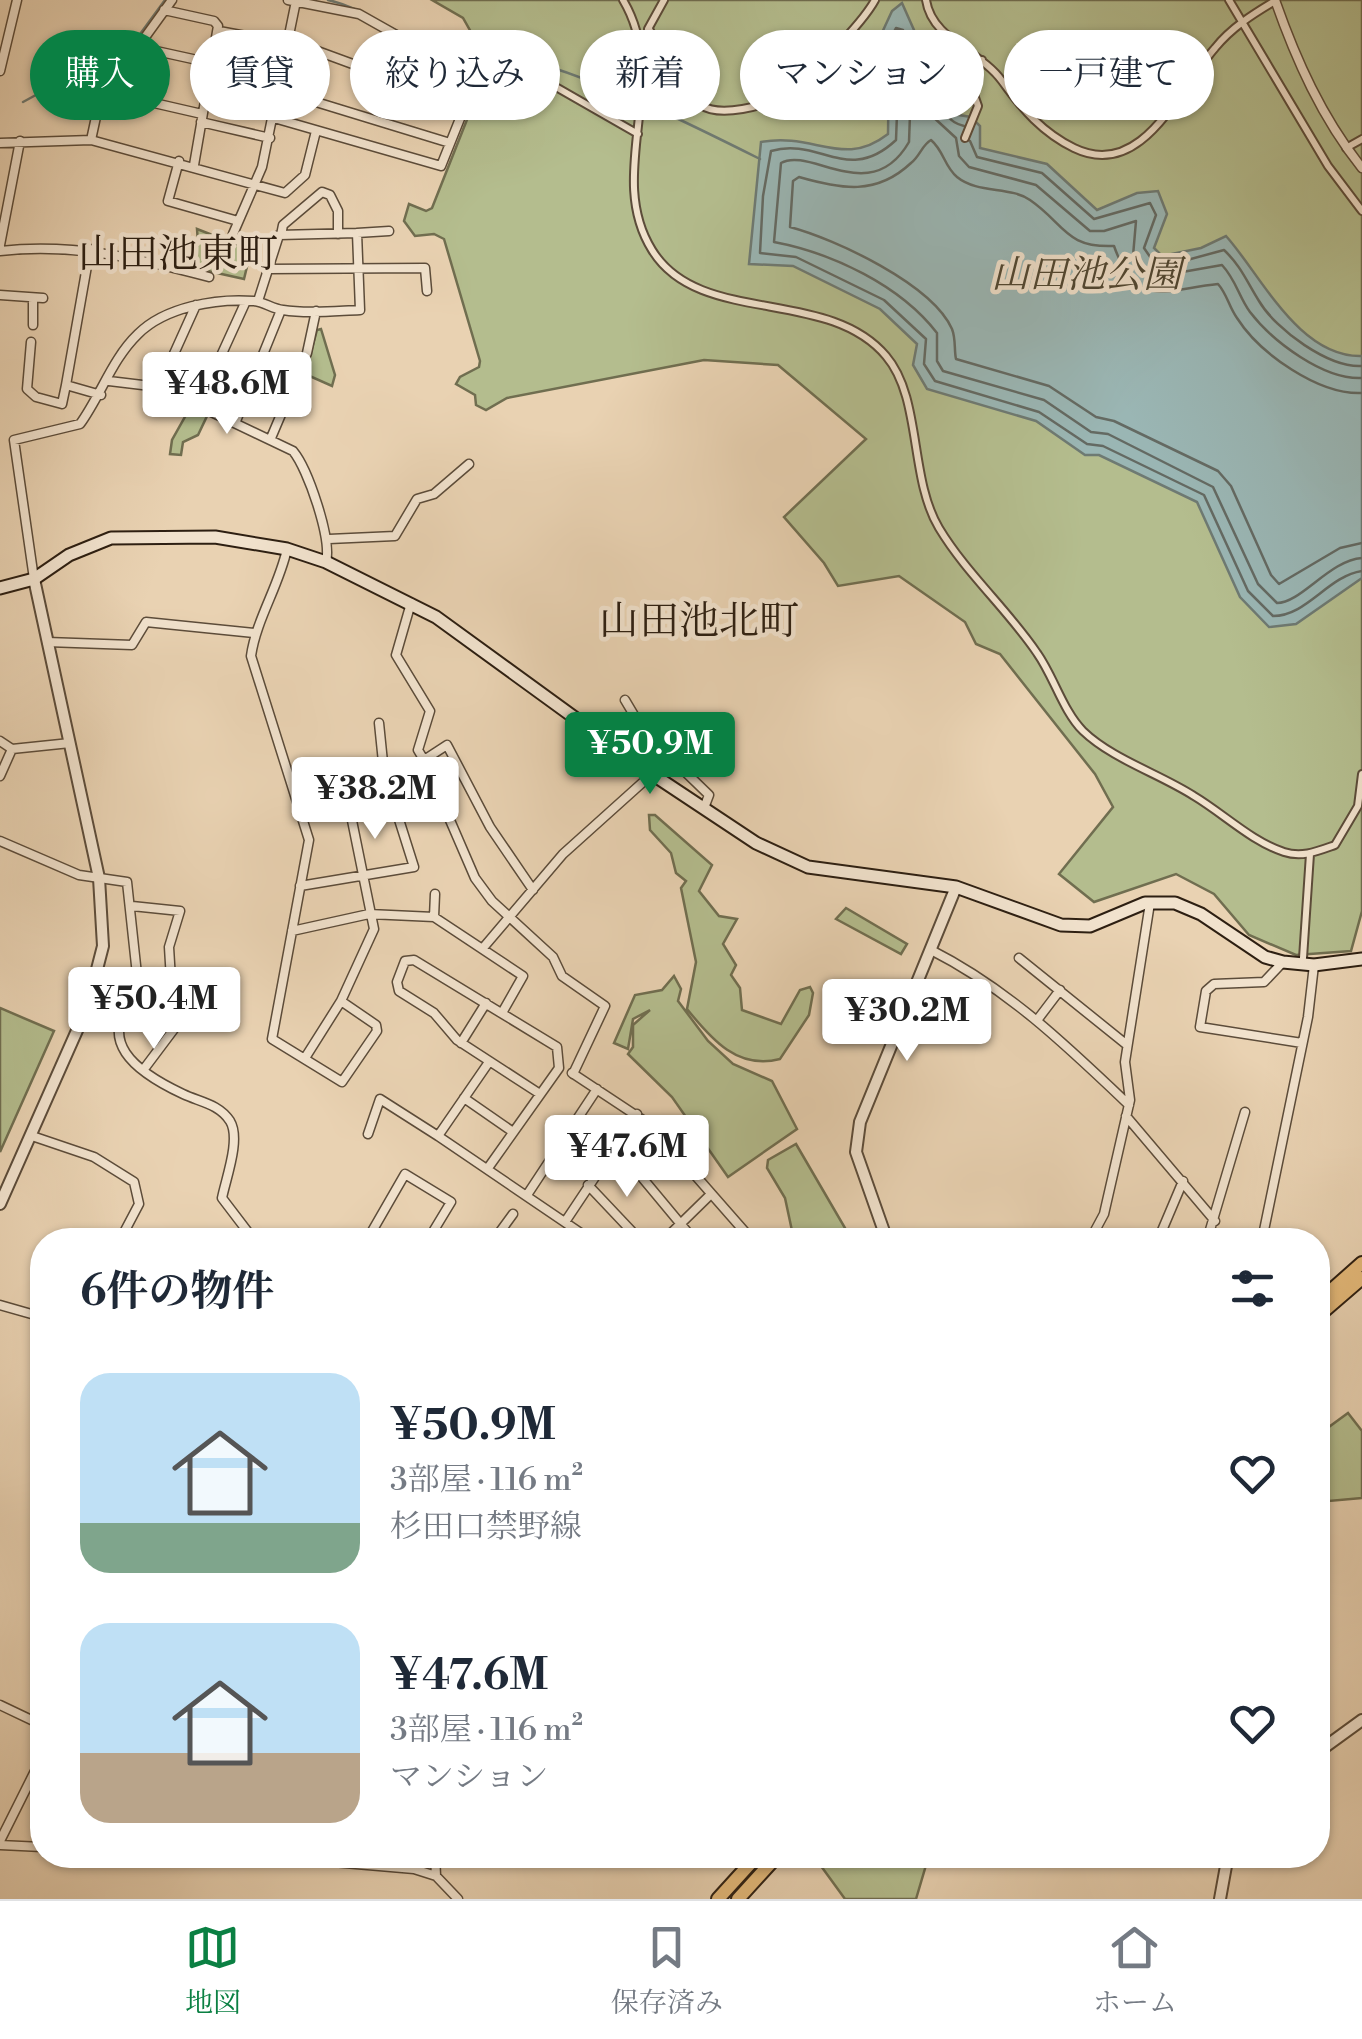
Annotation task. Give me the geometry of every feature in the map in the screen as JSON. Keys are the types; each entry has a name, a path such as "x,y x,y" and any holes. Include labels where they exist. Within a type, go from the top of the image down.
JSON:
{"highway":[{"path":"1330,1291 1362,1263"},
{"path":"1330,1306 1362,1278"},
{"path":"718,1899 746,1868"},
{"path":"738,1899 766,1868"}],"main road":[{"path":"0,588 34,579 70,555 112,538 146,534 215,537 287,549 326,562 412,604 474,641 652,774 756,843 808,866 956,887 1061,926 1090,926 1150,903 1175,904 1201,914 1266,957 1284,962 1362,960"}],"street":[{"path":"0,71 17,0"},
{"path":"150,30 172,0"},
{"path":"623,0 637,30"},
{"path":"647,30 664,0"},
{"path":"650,29 677,82 702,105 716,111 762,104 784,94 852,33 875,0"},
{"path":"926,0 928,13 942,30 966,51 985,60 1028,115 1047,132 1089,155 1118,156 1141,142 1215,47 1244,20 1275,0 1296,58 1346,148 1362,168"},
{"path":"1229,0 1328,166 1362,211"},
{"path":"291,30 292,1 358,14 387,30"},
{"path":"164,10 214,20 218,30"},
{"path":"0,12 12,14"},
{"path":"965,138 978,106 962,61 985,60"},
{"path":"560,90 638,138"},
{"path":"330,107 450,144"},
{"path":"91,140 95,120"},
{"path":"194,165 201,120"},
{"path":"208,120 270,138"},
{"path":"232,234 254,183 274,120"},
{"path":"280,120 441,166 461,120"},
{"path":"640,120 641,224 651,249 668,270 690,286 828,319 865,337 887,357 900,381 923,492 940,528 1039,655 1080,728 1281,851 1310,854 1335,845 1358,806 1362,774"},
{"path":"0,143 91,140 285,192 305,175 316,132"},
{"path":"1346,148 1362,139"},
{"path":"20,141 0,248 90,249 209,276"},
{"path":"179,161 168,202 238,221"},
{"path":"258,301 283,224 322,192 330,194 338,211 338,234"},
{"path":"281,234 389,231"},
{"path":"0,1204 87,1008 103,946 99,878 34,579 14,440 80,424 102,395 120,355 140,331 170,314 196,305 246,301 281,310 360,310 357,234"},
{"path":"31,342 27,389 36,397 62,404 90,249"},
{"path":"268,269 426,268 427,290"},
{"path":"0,296 38,298 33,325"},
{"path":"199,404 246,301"},
{"path":"159,387 196,305"},
{"path":"236,421 281,310"},
{"path":"271,438 308,353 316,311"},
{"path":"108,381 159,387 294,451 306,467 312,499 329,539 326,562"},
{"path":"66,385 102,395"},
{"path":"329,539 395,536 417,499 434,494 469,464"},
{"path":"287,549 280,580 254,633 252,656 309,840 272,1039 342,1082 377,1031 376,1025 340,1001"},
{"path":"412,604 396,655 430,711 418,750 460,850 475,878 508,918 553,957 562,976 604,1006 573,1074"},
{"path":"48,642 132,644 146,622 254,633"},
{"path":"625,700 644,732 709,795 704,808"},
{"path":"300,886 414,867 384,772 379,723"},
{"path":"0,740 12,748 70,743"},
{"path":"424,760 447,745 490,827 533,890"},
{"path":"0,776 12,748"},
{"path":"305,1058 340,1001 374,928 345,786 384,772"},
{"path":"484,948 593,824 652,774"},
{"path":"0,841 79,875 128,882 139,994 121,1011 115,1028 117,1043 144,1069 181,1093 212,1104 229,1119 234,1137 222,1198 245,1228"},
{"path":"1264,1228 1302,1043 1313,962 1310,854"},
{"path":"883,1228 856,1152 860,1122 956,887"},
{"path":"434,917 435,894"},
{"path":"1096,1228 1104,1214 1129,1104 1128,1045 1150,903"},
{"path":"132,906 180,911 169,947 174,1028 144,1069"},
{"path":"292,930 370,914 434,917 523,976 502,1013"},
{"path":"931,950 984,980 1038,1019 1129,1104"},
{"path":"1020,958 1128,1045"},
{"path":"488,1168 559,1068 557,1047 414,960 406,962 398,982 399,991 434,1013 462,1043 540,1094"},
{"path":"1284,962 1264,982 1214,984 1206,991 1200,1027 1302,1043"},
{"path":"1038,1019 1060,990"},
{"path":"462,1043 486,1003"},
{"path":"438,1136 489,1062"},
{"path":"559,1068 637,1114 740,1228"},
{"path":"527,1195 598,1089"},
{"path":"464,1098 513,1132"},
{"path":"368,1134 380,1099 574,1228"},
{"path":"1212,1228 1245,1112"},
{"path":"565,1222 637,1114"},
{"path":"1126,1116 1215,1221"},
{"path":"32,1136 94,1156 134,1182 138,1204 126,1228"},
{"path":"615,1145 684,1228"},
{"path":"374,1228 406,1174 451,1202 435,1228"},
{"path":"1163,1228 1183,1181"},
{"path":"588,1185 629,1228"},
{"path":"676,1228 709,1196"},
{"path":"503,1228 513,1214"},
{"path":"0,1304 30,1313"},
{"path":"0,1705 30,1719"},
{"path":"1330,1743 1362,1720"},
{"path":"30,1778 5,1821 0,1843 30,1846"},
{"path":"404,1868 436,1876 458,1899"},
{"path":"436,1868 436,1876"},
{"path":"1220,1899 1226,1868"}],"green space":[{"name":"山田池公園","path":"432,0 1362,0 1362,911 1351,951 1296,955 1249,935 1214,894 1176,874 1094,902 1059,874 1113,807 1095,774 1000,654 976,644 965,622 899,576 838,586 824,563 784,517 866,439 778,365 704,360 507,398 486,410 476,405 475,395 456,384 460,377 479,367 480,361 444,239 434,234 415,236 404,221 409,204 426,211 432,208 467,120 560,120 560,30 470,30 463,18"},
{"path":"197,229 251,250 244,279 190,267 198,243"},
{"path":"321,329 335,375 332,386 305,374 317,330"},
{"path":"190,408 207,416 198,435 183,442 181,455 170,454 172,440"},
{"path":"649,815 655,815 712,865 699,891 719,916 737,919 723,944 736,965 731,975 740,988 742,1010 781,1024 800,990 810,987 813,993 809,1015 780,1059 751,1060 727,1050 687,1009 696,962 681,888 686,881 676,873 671,853 650,830"},
{"path":"846,908 907,944 901,954 836,919"},
{"path":"674,976 681,989 678,1001 708,1041 733,1064 772,1081 797,1129 728,1177 672,1097 628,1054 633,1047 633,1025 650,1010 633,1019 628,1049 614,1043 635,995 662,990"},
{"path":"0,1008 54,1031 0,1152"},
{"path":"796,1144 845,1228 791,1228 785,1198 767,1168 768,1160"},
{"path":"1348,1413 1362,1431 1362,1498 1330,1501 1330,1426"},
{"path":"822,1868 925,1868 916,1899 845,1899"}],"water":[{"path":"902,3 914,30 883,30 892,11"},
{"path":"888,120 974,120 980,126 980,148 1047,164 1097,210 1137,193 1158,191 1167,214 1154,248 1162,256 1201,248 1226,236 1301,329 1319,344 1340,353 1362,356 1362,578 1296,624 1269,627 1240,597 1197,502 1099,455 1085,455 1036,421 927,389 913,365 917,344 880,309 793,266 749,264 761,142 797,141 857,149 888,134"}],"waterway":[{"path":"23,102 135,41 165,0"},
{"path":"328,0 412,37 570,73 760,159"}],"district":[{"name":"山田池東町","path":"178,255"},
{"name":"山田池北町","path":"699,622"}]}
